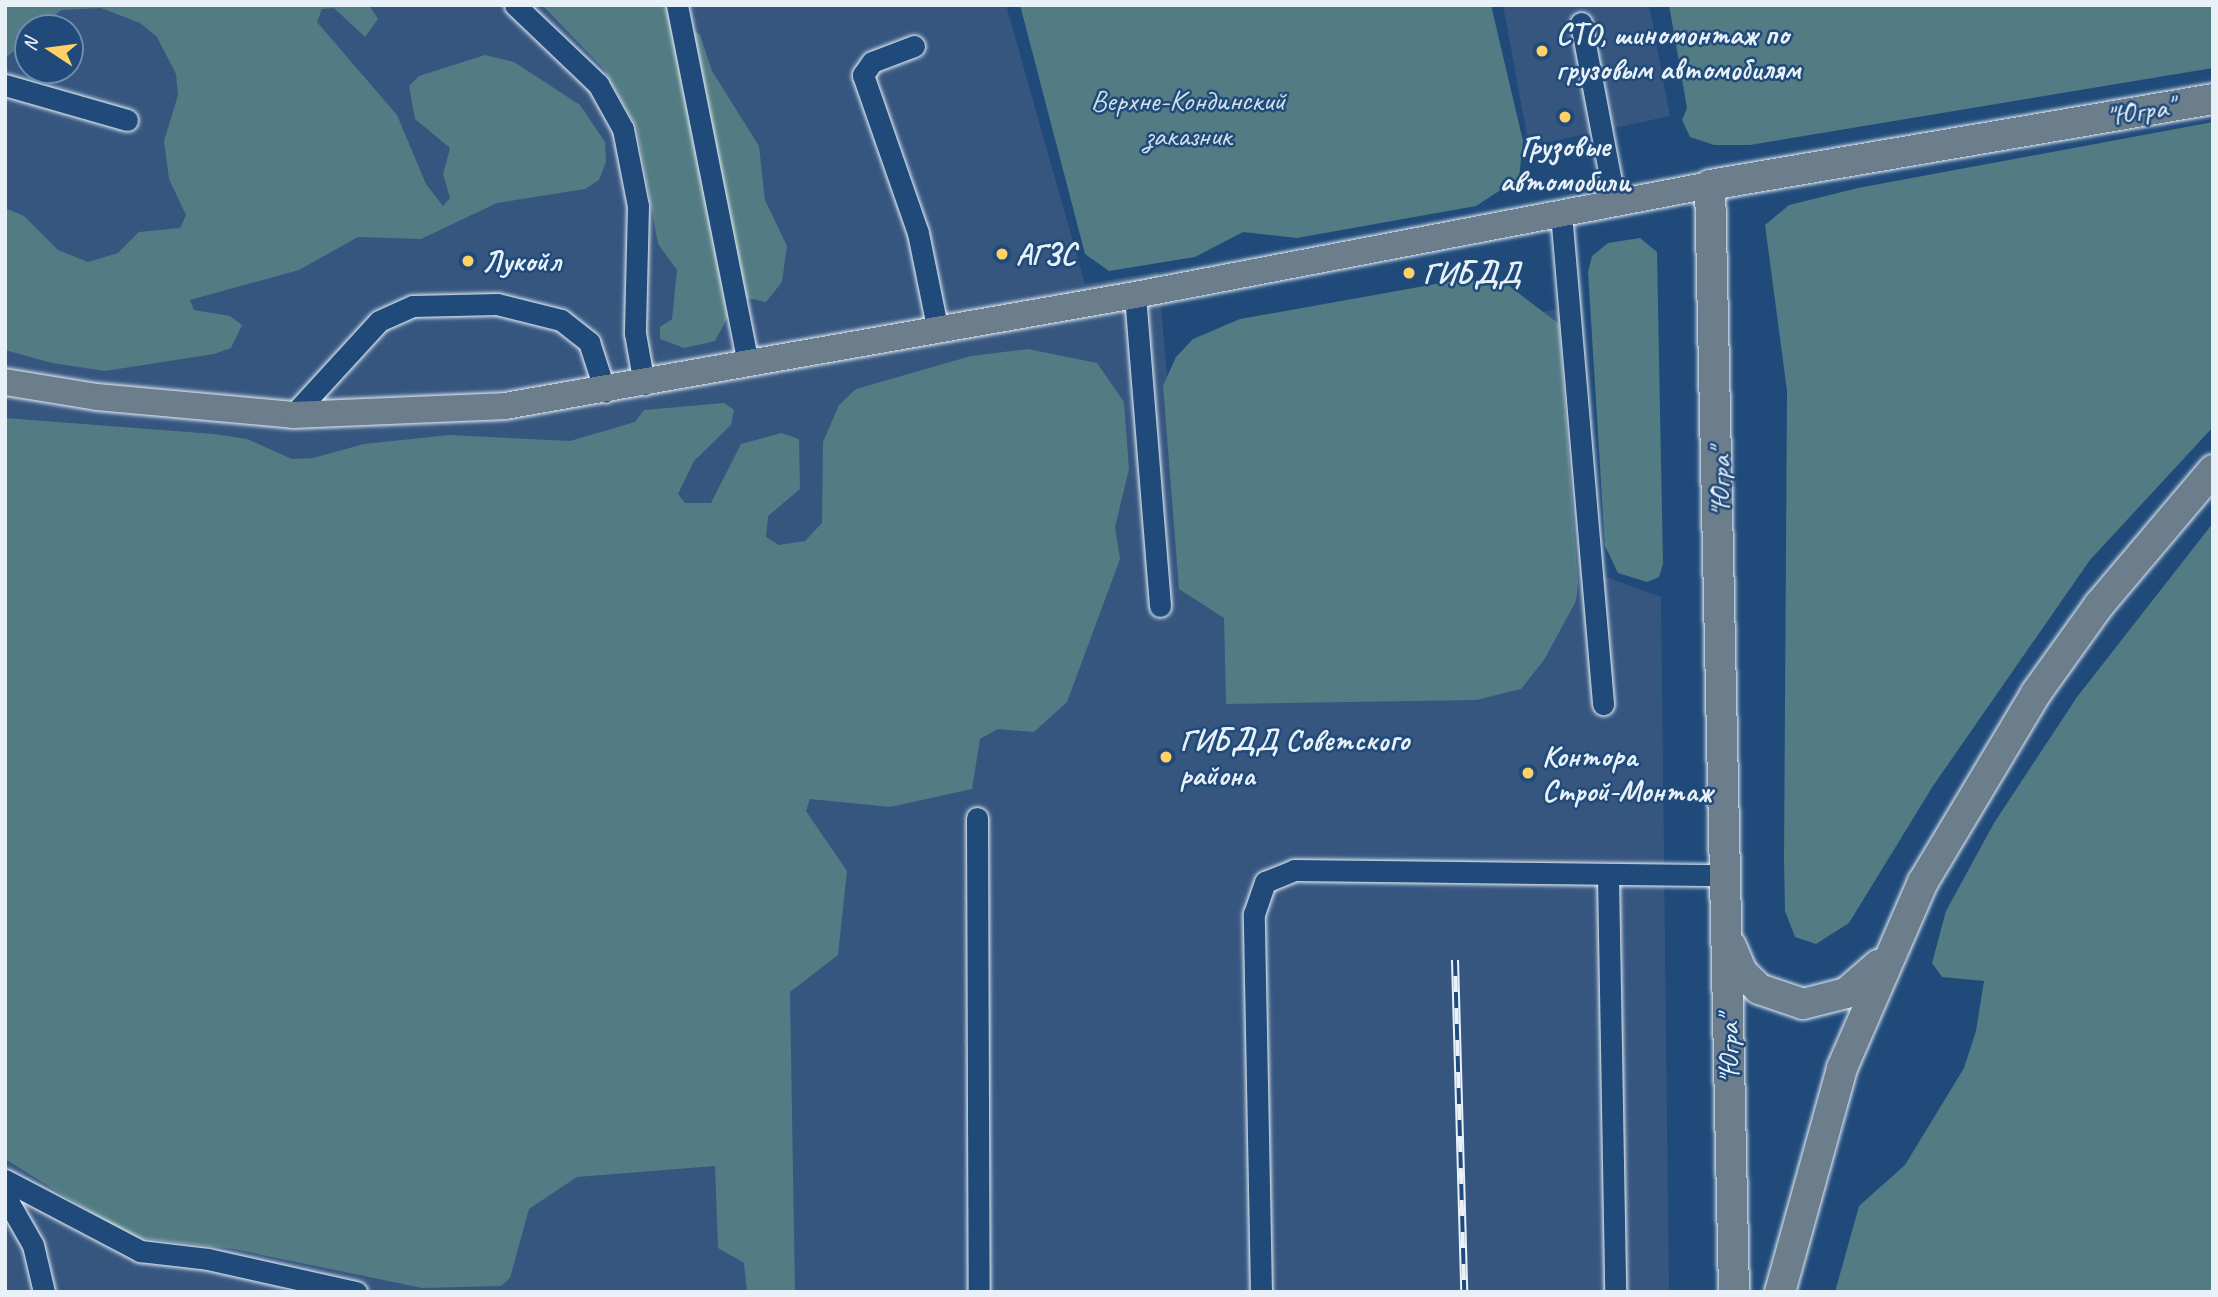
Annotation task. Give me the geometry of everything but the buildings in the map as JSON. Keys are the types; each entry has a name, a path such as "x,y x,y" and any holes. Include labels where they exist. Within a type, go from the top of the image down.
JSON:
{"highway":[{"name":"\"Югра\"","path":"1734,1292 1710,185 2213,99"},
{"path":"1726,918 1742,972 1759,989 1788,1002 1819,1003 1846,993 1872,975 1890,948 1958,819 2036,692 2099,605 2213,470"},
{"path":"1780,1292 1821,1130 1890,948"}],"main road":[{"path":"5,382 97,397 293,415 433,412 605,391 1135,295 1710,185"}],"street":[{"path":"515,5 598,84 623,129 638,206 635,333 644,384"},
{"path":"677,5 748,364"},
{"path":"1581,23 1615,203"},
{"path":"914,46 872,62 863,75 918,233 938,331"},
{"path":"5,86 127,120"},
{"path":"1561,213 1603,704"},
{"path":"1135,295 1160,606"},
{"path":"293,415 379,321 413,306 497,304 561,320 589,342 605,391"},
{"path":"977,817 979,1292"},
{"path":"1261,1292 1254,914 1265,882 1294,870 1725,876"},
{"path":"1608,876 1615,1292"},
{"path":"5,1180 140,1251 356,1292"},
{"path":"5,1196 33,1245 44,1292"}],"shaded area":[{"path":"5,5 1006,5 1085,284 1158,272 1167,376 1559,309 1593,572 1661,597 1669,1292 5,1292"},
{"path":"1503,5 1649,5 1670,116 1549,142 1528,141"}],"green space":[{"path":"5,5 369,5 378,19 365,37 334,8 322,9 317,22 397,115 426,184 443,206 450,198 443,174 450,148 415,119 409,86 419,76 485,55 514,62 580,105 605,142 606,162 599,180 585,189 497,203 421,239 358,237 299,270 190,300 194,310 230,316 242,325 231,348 214,354 105,371 52,363 5,350 5,208 24,216 58,250 88,262 118,253 139,232 180,228 186,215 169,179 164,141 178,95 176,74 157,37 140,23 101,8 61,10 56,14 14,14 14,51 5,58"},
{"path":"542,5 669,5 728,317 715,341 684,348 660,339 660,327 672,319 677,270 658,244 637,128 603,68"},
{"name":"Верхне-Кондинский заказник","path":"1020,5 1491,5 1523,141 1519,178 1476,206 1297,238 1243,232 1195,257 1109,271 1085,254"},
{"path":"1669,5 2213,5 2213,68 1750,145 1714,145 1690,137 1682,120 1687,108"},
{"path":"690,27 700,35 712,71 759,146 765,200 787,246 782,282 766,302 747,298 740,289"},
{"path":"2213,122 2213,427 2090,560 1933,786 1849,923 1816,944 1795,937 1785,911 1784,859 1787,391 1765,225 1789,205 1858,188"},
{"path":"1640,238 1657,252 1663,564 1659,577 1647,582 1618,573 1605,546 1588,272 1592,256 1608,243"},
{"path":"1469,278 1508,285 1559,324 1578,583 1576,601 1544,660 1521,689 1476,700 1226,704 1224,618 1179,589 1163,386 1176,357 1193,339 1240,319"},
{"path":"1028,349 1097,363 1124,402 1129,469 1115,527 1120,559 1067,702 1034,732 998,729 980,739 972,789 890,807 810,799 806,811 847,871 838,955 790,992 795,1292 747,1292 744,1263 718,1248 715,1166 577,1177 529,1209 510,1278 501,1286 422,1288 234,1249 131,1237 5,1159 5,418 214,434 247,439 292,459 313,458 364,444 449,435 570,441 635,422 644,410 724,403 734,410 731,425 694,461 678,494 685,503 711,503 741,444 781,433 799,439 800,489 768,516 766,537 779,545 805,541 822,523 823,442 839,405 856,389 971,356"},
{"path":"2213,523 2213,1292 1835,1292 1859,1206 1905,1165 1964,1068 1976,1031 1984,981 1942,977 1932,963 1946,911 1994,823 2077,697"}],"railway":[{"path":"1455,960 1464,1292"}],"place":[{"name":"СТО, шиномонтаж по грузовым автомобилям","path":"1542,51"},
{"name":"Грузовые автомобили","path":"1565,117"},
{"name":"АГЗС","path":"1002,254"},
{"name":"Лукойл","path":"468,261"},
{"name":"ГИБДД","path":"1409,273"},
{"name":"ГИБДД Советского района","path":"1166,757"},
{"name":"Контора Строй-Монтаж","path":"1528,773"}]}
